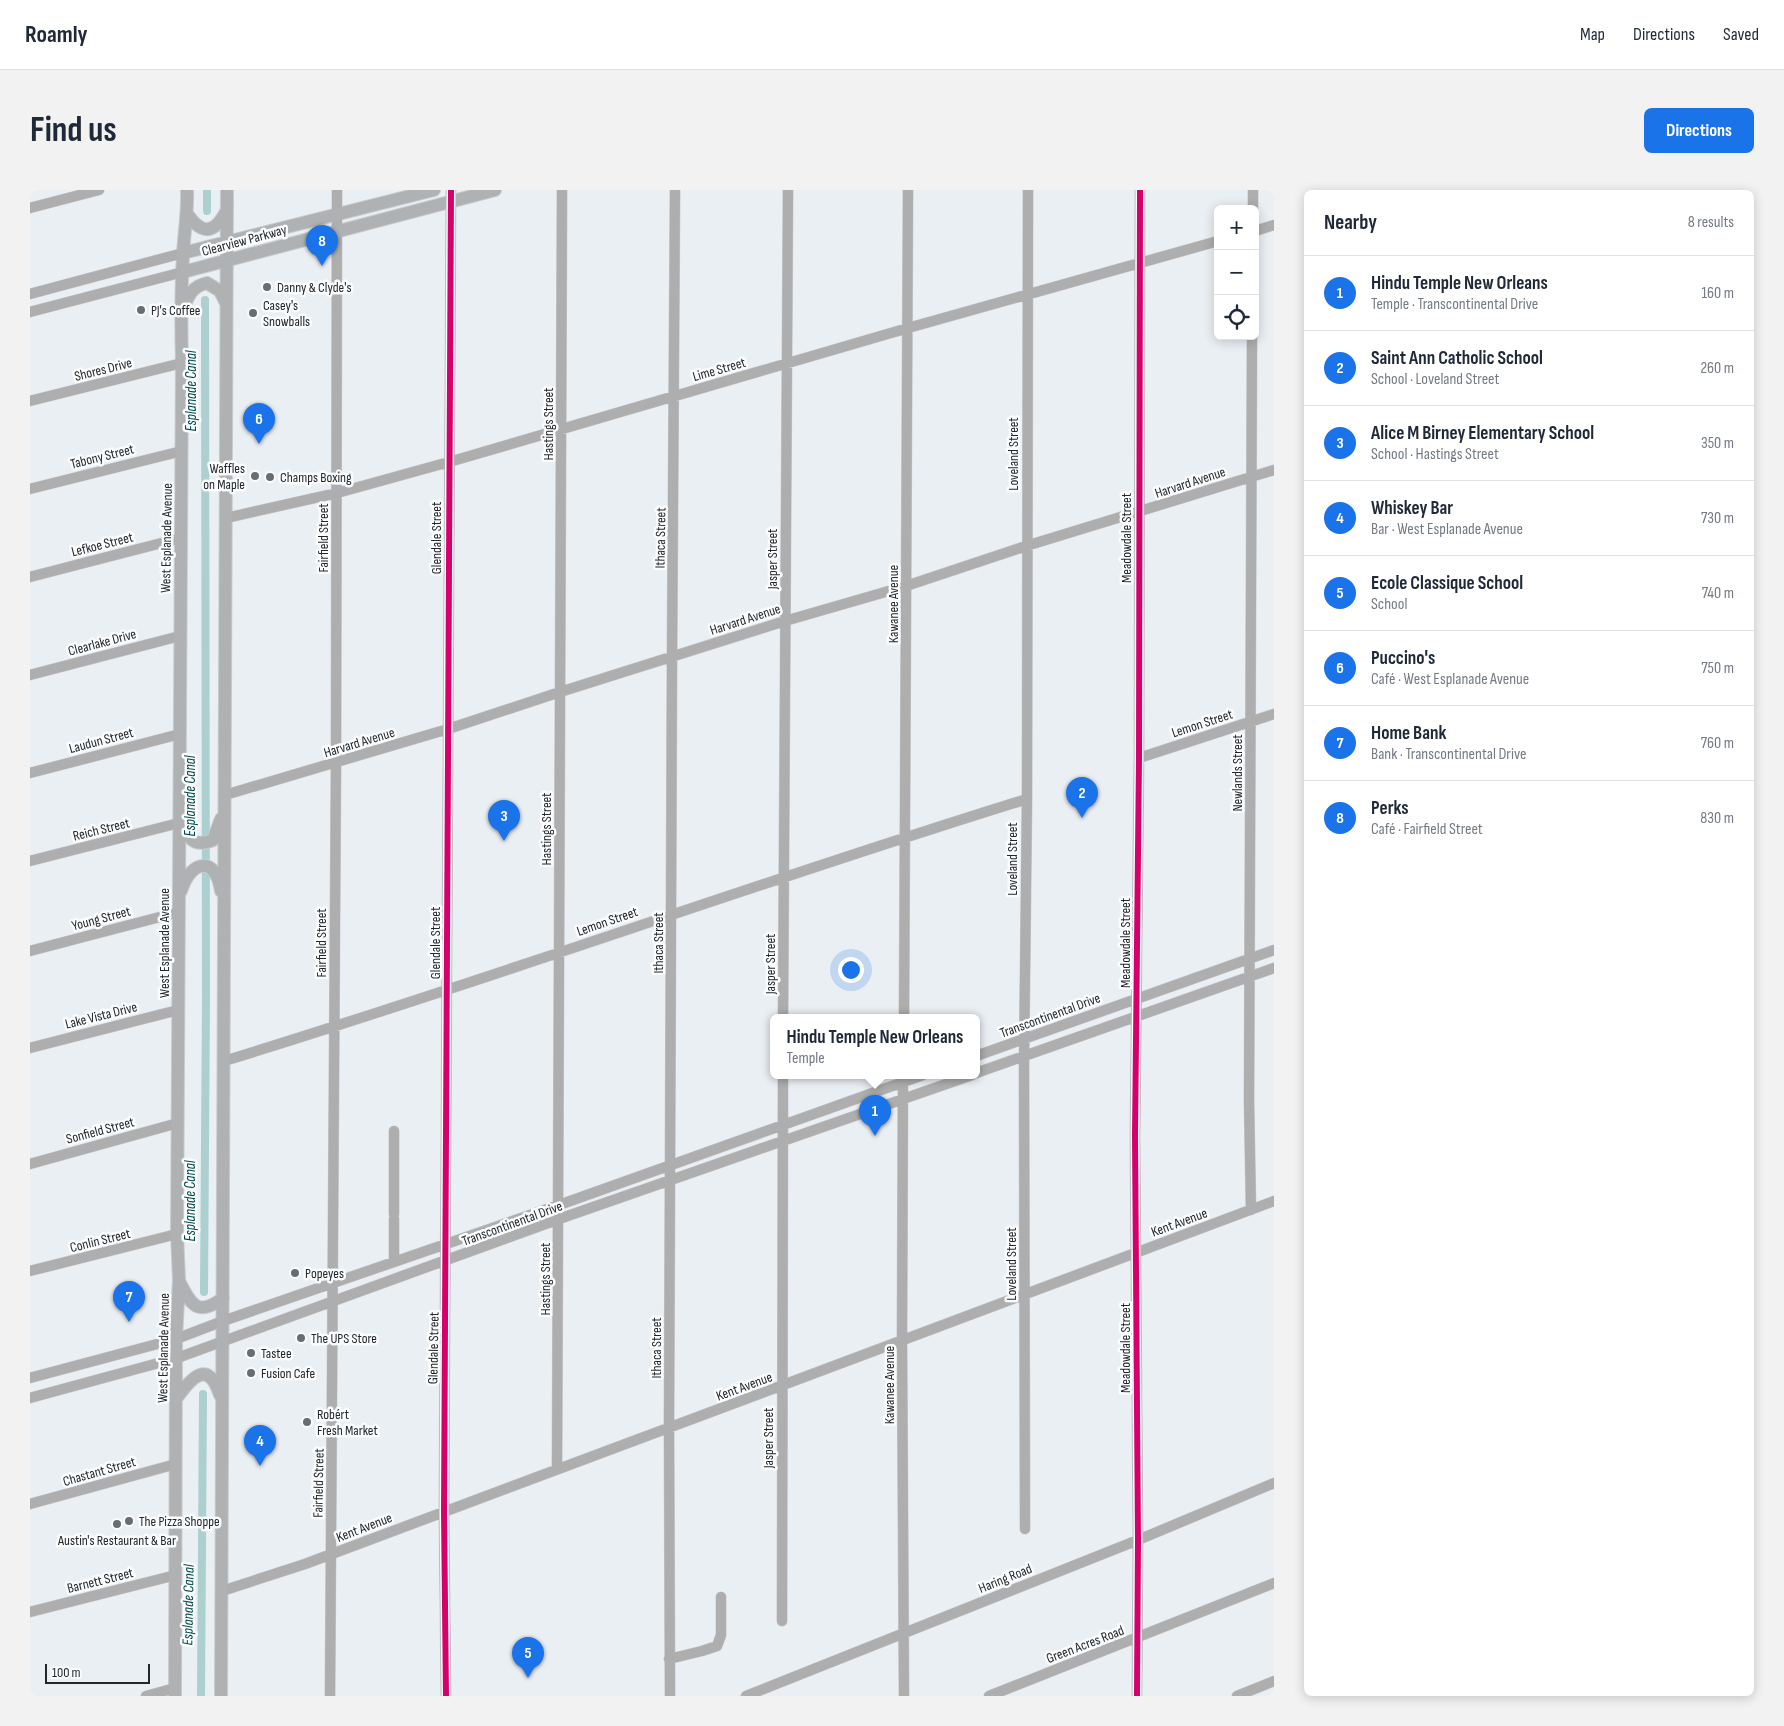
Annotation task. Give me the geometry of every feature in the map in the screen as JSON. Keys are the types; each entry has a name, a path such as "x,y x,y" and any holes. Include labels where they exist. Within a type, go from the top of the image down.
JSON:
{"main road":[{"name":"West Esplanade Avenue","path":"175,1692 176,1339 179,1280 178,1010 182,451 181,314 183,254 188,214 187,190"},
{"path":"221,1696 227,190"},
{"name":"Clearview Parkway","path":"183,254 434,190"},
{"name":"Clearview Parkway","path":"182,272 338,230 451,196 495,190"},
{"path":"188,214 194,223 206,230 218,224 227,210"},
{"path":"181,314 192,290 198,285 207,283 220,291 227,306"},
{"path":"180,758 185,775 185,829 193,841 204,843 213,840 225,801"},
{"path":"179,906 184,881 190,871 196,867 209,868 219,880 224,913"},
{"path":"179,1280 188,1298 195,1306 208,1307 223,1298"},
{"path":"176,1399 193,1377 208,1375 216,1382 223,1402"}],"street":[{"path":"30,208 99,190"},
{"name":"Fairfield Street","path":"330,1696 330,1555 333,1462 337,190"},
{"name":"Hastings Street","path":"557,1469 562,190"},
{"name":"Ithaca Street","path":"670,1696 669,1428 675,190"},
{"name":"Jasper Street","path":"783,1014 788,190"},
{"name":"Kawanee Avenue","path":"904,1014 908,190"},
{"name":"Loveland Street","path":"1025,1529 1024,1056 1027,799 1028,190"},
{"name":"Meadowdale Street","path":"1137,1696 1136,1252 1140,190"},
{"path":"1253,190 1253,205"},
{"name":"Glendale Street","path":"446,1696 444,1512 451,196"},
{"path":"1259,230 1274,225"},
{"name":"Lime Street","path":"226,518 336,493 449,462 908,328 1214,242"},
{"name":"Clearview Parkway","path":"30,294 183,254"},
{"name":"Clearview Parkway","path":"30,312 182,272"},
{"name":"Newlands Street","path":"1251,1210 1249,1101 1251,976 1252,340"},
{"name":"Shores Drive","path":"30,401 182,363"},
{"name":"Tabony Street","path":"30,489 182,451"},
{"name":"Harvard Avenue","path":"225,801 336,763 785,621 906,586 1026,546 1139,513 1274,470"},
{"name":"Lefkoe Street","path":"30,576 181,538"},
{"name":"Clearlake Drive","path":"30,675 180,636"},
{"name":"Lemon Street","path":"1138,758 1274,714"},
{"name":"Laudun Street","path":"30,774 180,734"},
{"name":"Lemon Street","path":"224,1061 447,990 905,836 1027,799"},
{"name":"Reich Street","path":"30,861 179,822"},
{"name":"Young Street","path":"30,951 179,906"},
{"name":"Transcontinental Drive","path":"980,1055 1274,950"},
{"path":"980,1072 1274,968"},
{"name":"Lake Vista Drive","path":"30,1048 178,1010"},
{"name":"Jasper Street","path":"782,1620 783,1079"},
{"name":"Transcontinental Drive","path":"30,1378 176,1339 559,1205 900,1079"},
{"name":"Kawanee Avenue","path":"903,1079 904,1696"},
{"name":"Transcontinental Drive","path":"30,1398 176,1358 559,1219 960,1079"},
{"name":"Sonfield Street","path":"30,1164 178,1123"},
{"path":"394,1131 394,1262"},
{"name":"Kent Avenue","path":"222,1591 330,1555 1274,1201"},
{"name":"Conlin Street","path":"30,1271 178,1234"},
{"path":"292,1316 296,1310 307,1302 306,1293"},
{"name":"Chastant Street","path":"30,1504 176,1464"},
{"name":"Haring Road","path":"746,1696 1138,1540 1274,1483"},
{"name":"Barnett Street","path":"30,1612 176,1575"},
{"name":"Green Acres Road","path":"989,1696 1274,1583"},
{"path":"669,1659 702,1652 717,1646 721,1635 721,1597"},
{"path":"1237,1696 1274,1681"},
{"path":"146,1696 175,1692"}],"waterway":[{"name":"Esplanade Canal","path":"207,190 207,211"},
{"name":"Esplanade Canal","path":"204,1292 206,999 205,300"},
{"name":"Esplanade Canal","path":"201,1696 203,1394"}],"cycle path":[{"path":"446,1696 444,1512 451,190"},
{"path":"1137,1696 1138,1540 1135,1136 1139,758 1140,190"}],"place":[{"name":"Perks","path":"322,266"},
{"name":"Danny & Clyde's","path":"267,287"},
{"name":"PJ's Coffee","path":"141,310"},
{"name":"Casey's Snowballs","path":"253,313"},
{"name":"Puccino's","path":"259,444"},
{"name":"Waffles on Maple","path":"255,476"},
{"name":"Champs Boxing","path":"270,477"},
{"name":"Saint Ann Catholic School","path":"1082,818"},
{"name":"Alice M Birney Elementary School","path":"504,841"},
{"name":"Hindu Temple New Orleans","path":"875,1136"},
{"name":"Popeyes","path":"295,1273"},
{"name":"Home Bank","path":"129,1322"},
{"name":"The UPS Store","path":"301,1338"},
{"name":"Tastee","path":"251,1353"},
{"name":"Fusion Cafe","path":"251,1373"},
{"name":"Robért Fresh Market","path":"307,1422"},
{"name":"Whiskey Bar","path":"260,1466"},
{"name":"The Pizza Shoppe","path":"129,1521"},
{"name":"Austin's Restaurant & Bar","path":"117,1524"},
{"name":"Ecole Classique School","path":"528,1678"}]}
